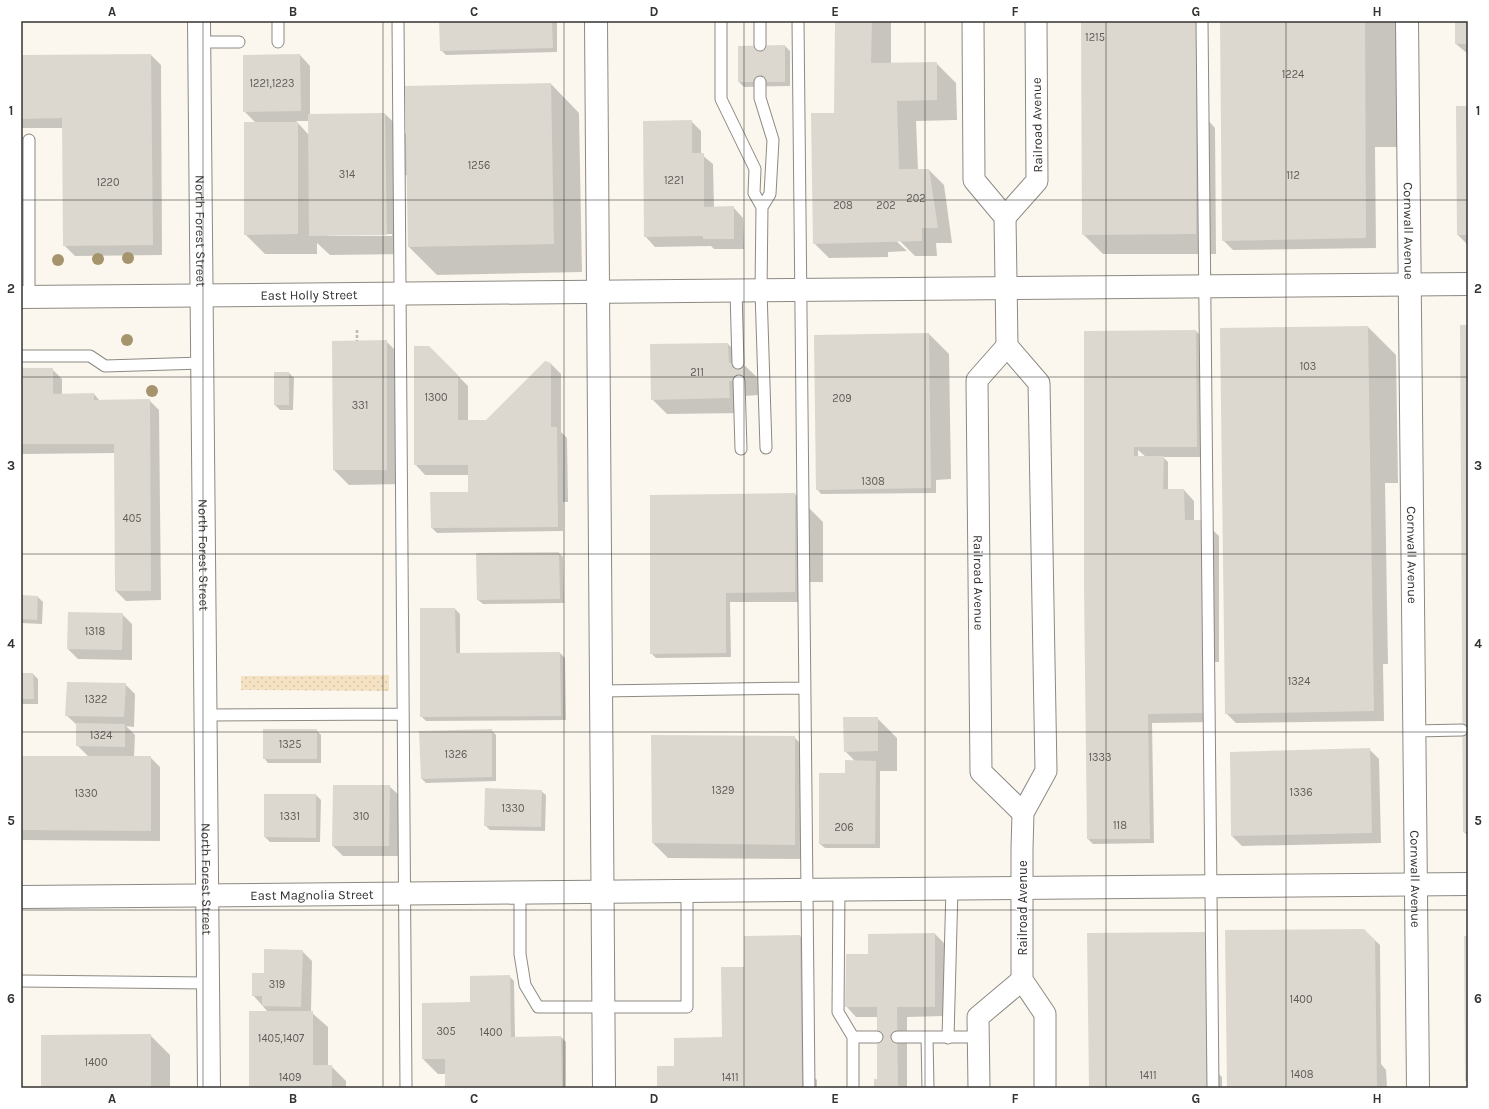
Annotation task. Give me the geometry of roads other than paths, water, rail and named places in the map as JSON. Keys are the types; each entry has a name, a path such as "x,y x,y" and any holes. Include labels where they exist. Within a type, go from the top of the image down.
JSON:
{"main road":[{"path":"596,21 604,1088"},
{"name":"Cornwall Avenue","path":"1407,21 1418,1088"},
{"name":"North Forest Street","path":"199,32 209,1088"},
{"name":"East Holly Street","path":"25,297 1468,284"},
{"name":"East Magnolia Street","path":"21,897 1468,884"}],"street":[{"path":"973,21 974,180 1005,217 1007,346"},
{"name":"Railroad Avenue","path":"1005,217 1037,181 1036,21"},
{"name":"Railroad Avenue","path":"1022,980 1023,813 1046,771 1039,383 1007,346 977,380 981,772 1023,813"},
{"path":"979,1088 978,1017 1022,980 1045,1014 1045,1088"}],"lane":[{"path":"278,21 278,42"},
{"path":"398,21 406,1088"},
{"path":"721,21 721,99 755,169 754,193 762,207 761,291 766,448"},
{"path":"760,21 760,45"},
{"path":"798,21 808,1088"},
{"path":"1202,21 1213,1088"},
{"path":"199,32 239,42"},
{"path":"760,82 760,98 773,140 770,194 762,207"},
{"path":"25,297 29,140"},
{"path":"736,291 738,363"},
{"path":"21,356 90,356 105,366 202,363"},
{"path":"739,381 741,449"},
{"path":"601,691 804,688"},
{"path":"205,715 403,714"},
{"path":"1414,730 1462,730"},
{"path":"948,1038 952,888"},
{"path":"839,889 838,1012 853,1037 853,1088"},
{"path":"520,892 520,954 526,985 538,1007 687,1007 687,891"},
{"path":"21,981 207,983"},
{"path":"853,1037 877,1037"},
{"path":"897,1037 978,1037"},
{"path":"927,1037 928,1088"}]}
